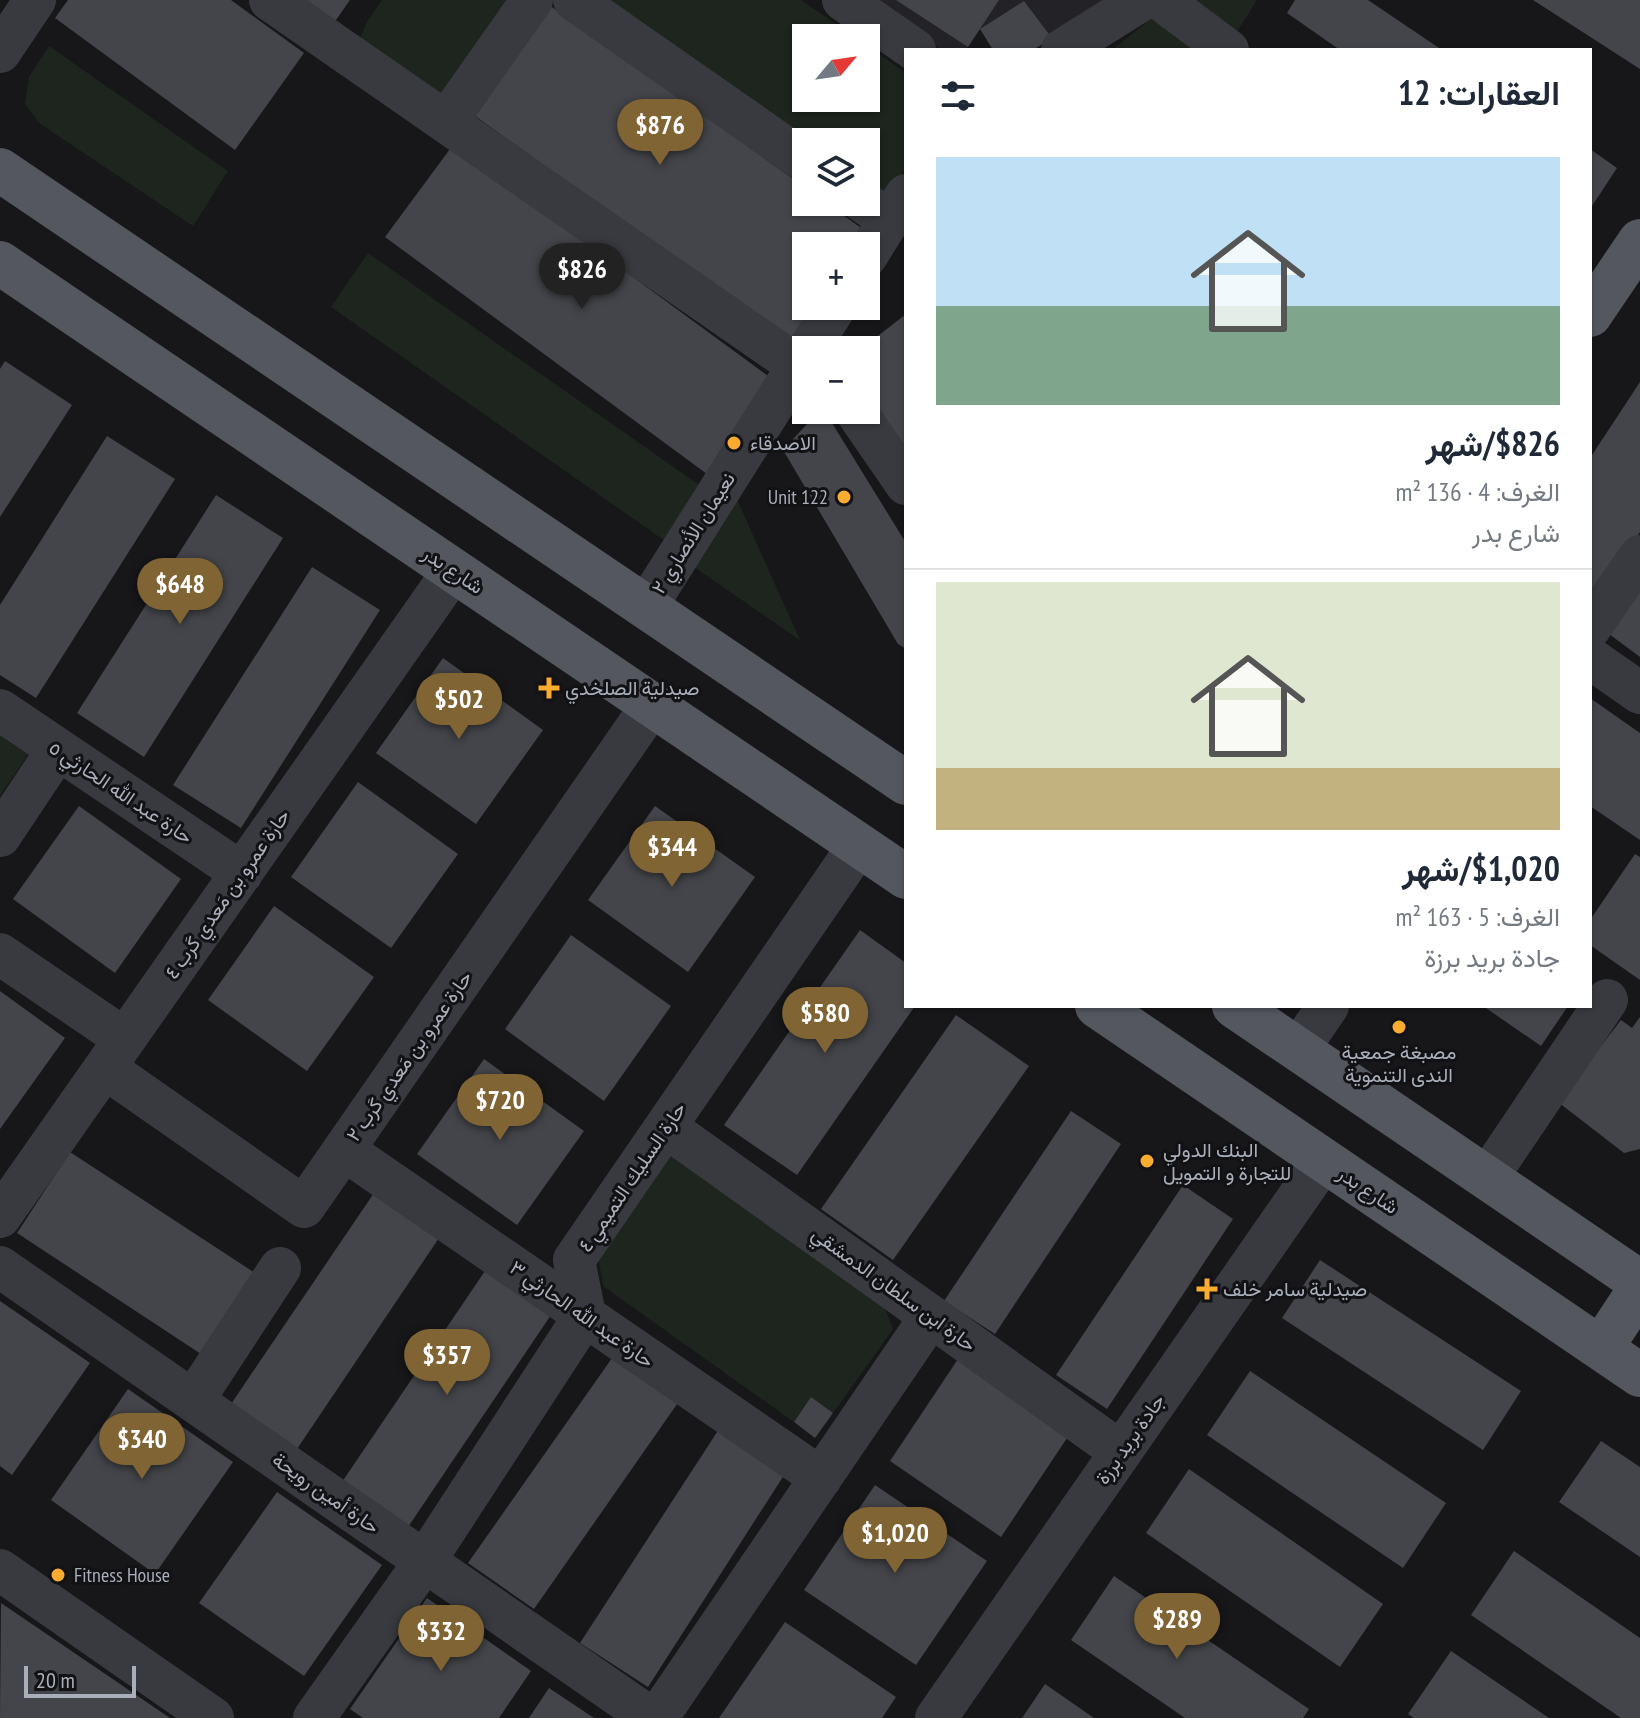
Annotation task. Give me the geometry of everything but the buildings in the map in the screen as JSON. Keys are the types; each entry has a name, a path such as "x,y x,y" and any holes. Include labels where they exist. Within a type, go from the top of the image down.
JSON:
{"main road":[{"path":"0,170 904,782"},
{"path":"1592,308 1640,241"},
{"name":"شارع بدر","path":"0,263 904,876"},
{"name":"شارع بدر","path":"1100,1008 1640,1375"},
{"path":"1237,1008 1640,1282"},
{"path":"1601,1348 1640,1289"}],"street":[{"path":"0,52 35,0"},
{"path":"270,0 792,358"},
{"path":"446,122 532,0"},
{"path":"574,0 792,152"},
{"path":"843,0 912,48"},
{"path":"1065,48 1142,0"},
{"path":"1161,0 1225,48"},
{"path":"876,232 886,206"},
{"name":"نعيمان الأنصاري ٢","path":"646,607 792,381"},
{"path":"865,424 904,481"},
{"path":"1592,625 1640,556"},
{"name":"حارة عمرو بن مَعدي كَرب ٤","path":"0,1217 454,570"},
{"path":"1592,659 1640,693"},
{"name":"حارة عمرو بن مَعدي كَرب ٢","path":"115,1053 304,1207 652,705"},
{"name":"حارة عبد الله الحارثي ٥","path":"0,710 242,873"},
{"path":"0,836 58,749"},
{"name":"حارة السليك التميمي ٤","path":"585,1315 574,1260 859,845"},
{"path":"0,954 115,1053"},
{"path":"1487,1178 1607,1000"},
{"path":"1298,1050 1327,1008"},
{"name":"حارة ابن سلطان الدمشقي","path":"666,1127 1121,1452"},
{"name":"حارة عبد الله الحارثي ٣","path":"344,1150 821,1478"},
{"name":"جادة بريد برزة","path":"936,1718 1324,1160"},
{"name":"حارة أمين رويحة","path":"0,1267 654,1718"},
{"path":"193,1401 280,1268"},
{"path":"314,1718 425,1561 585,1315"},
{"path":"654,1718 931,1316"},
{"path":"1,1572 213,1718"}],"shaded area":[{"path":"382,0 520,0 443,100 360,38"},
{"path":"599,0 801,0 836,24 792,24 792,112 880,112 880,55 904,72 904,170 884,199 880,196 880,128 792,128 792,132"},
{"path":"869,0 1106,0 1052,38 1024,1 980,29 967,48 938,48"},
{"path":"1179,0 1257,0 1232,40"},
{"path":"1151,19 1196,48 1115,48"},
{"path":"49,46 228,171 193,226 39,123 25,104 29,77"},
{"path":"368,253 705,489 668,543 331,307"},
{"path":"735,495 800,640 688,563"},
{"path":"0,729 31,750 0,796"},
{"path":"674,1151 882,1301 893,1329 833,1413 811,1398 794,1422 603,1286 598,1256"}],"place":[{"name":"الاصدقاء","path":"734,443"},
{"name":"Unit 122","path":"844,497"},
{"name":"صيدلية الصلخدي","path":"549,688"},
{"name":"مصبغة جمعية الندى التنموية","path":"1399,1027"},
{"name":"البنك الدولي للتجارة و التمويل","path":"1147,1161"},
{"name":"صيدلية سامر خلف","path":"1207,1289"},
{"name":"Fitness House","path":"58,1575"}]}
